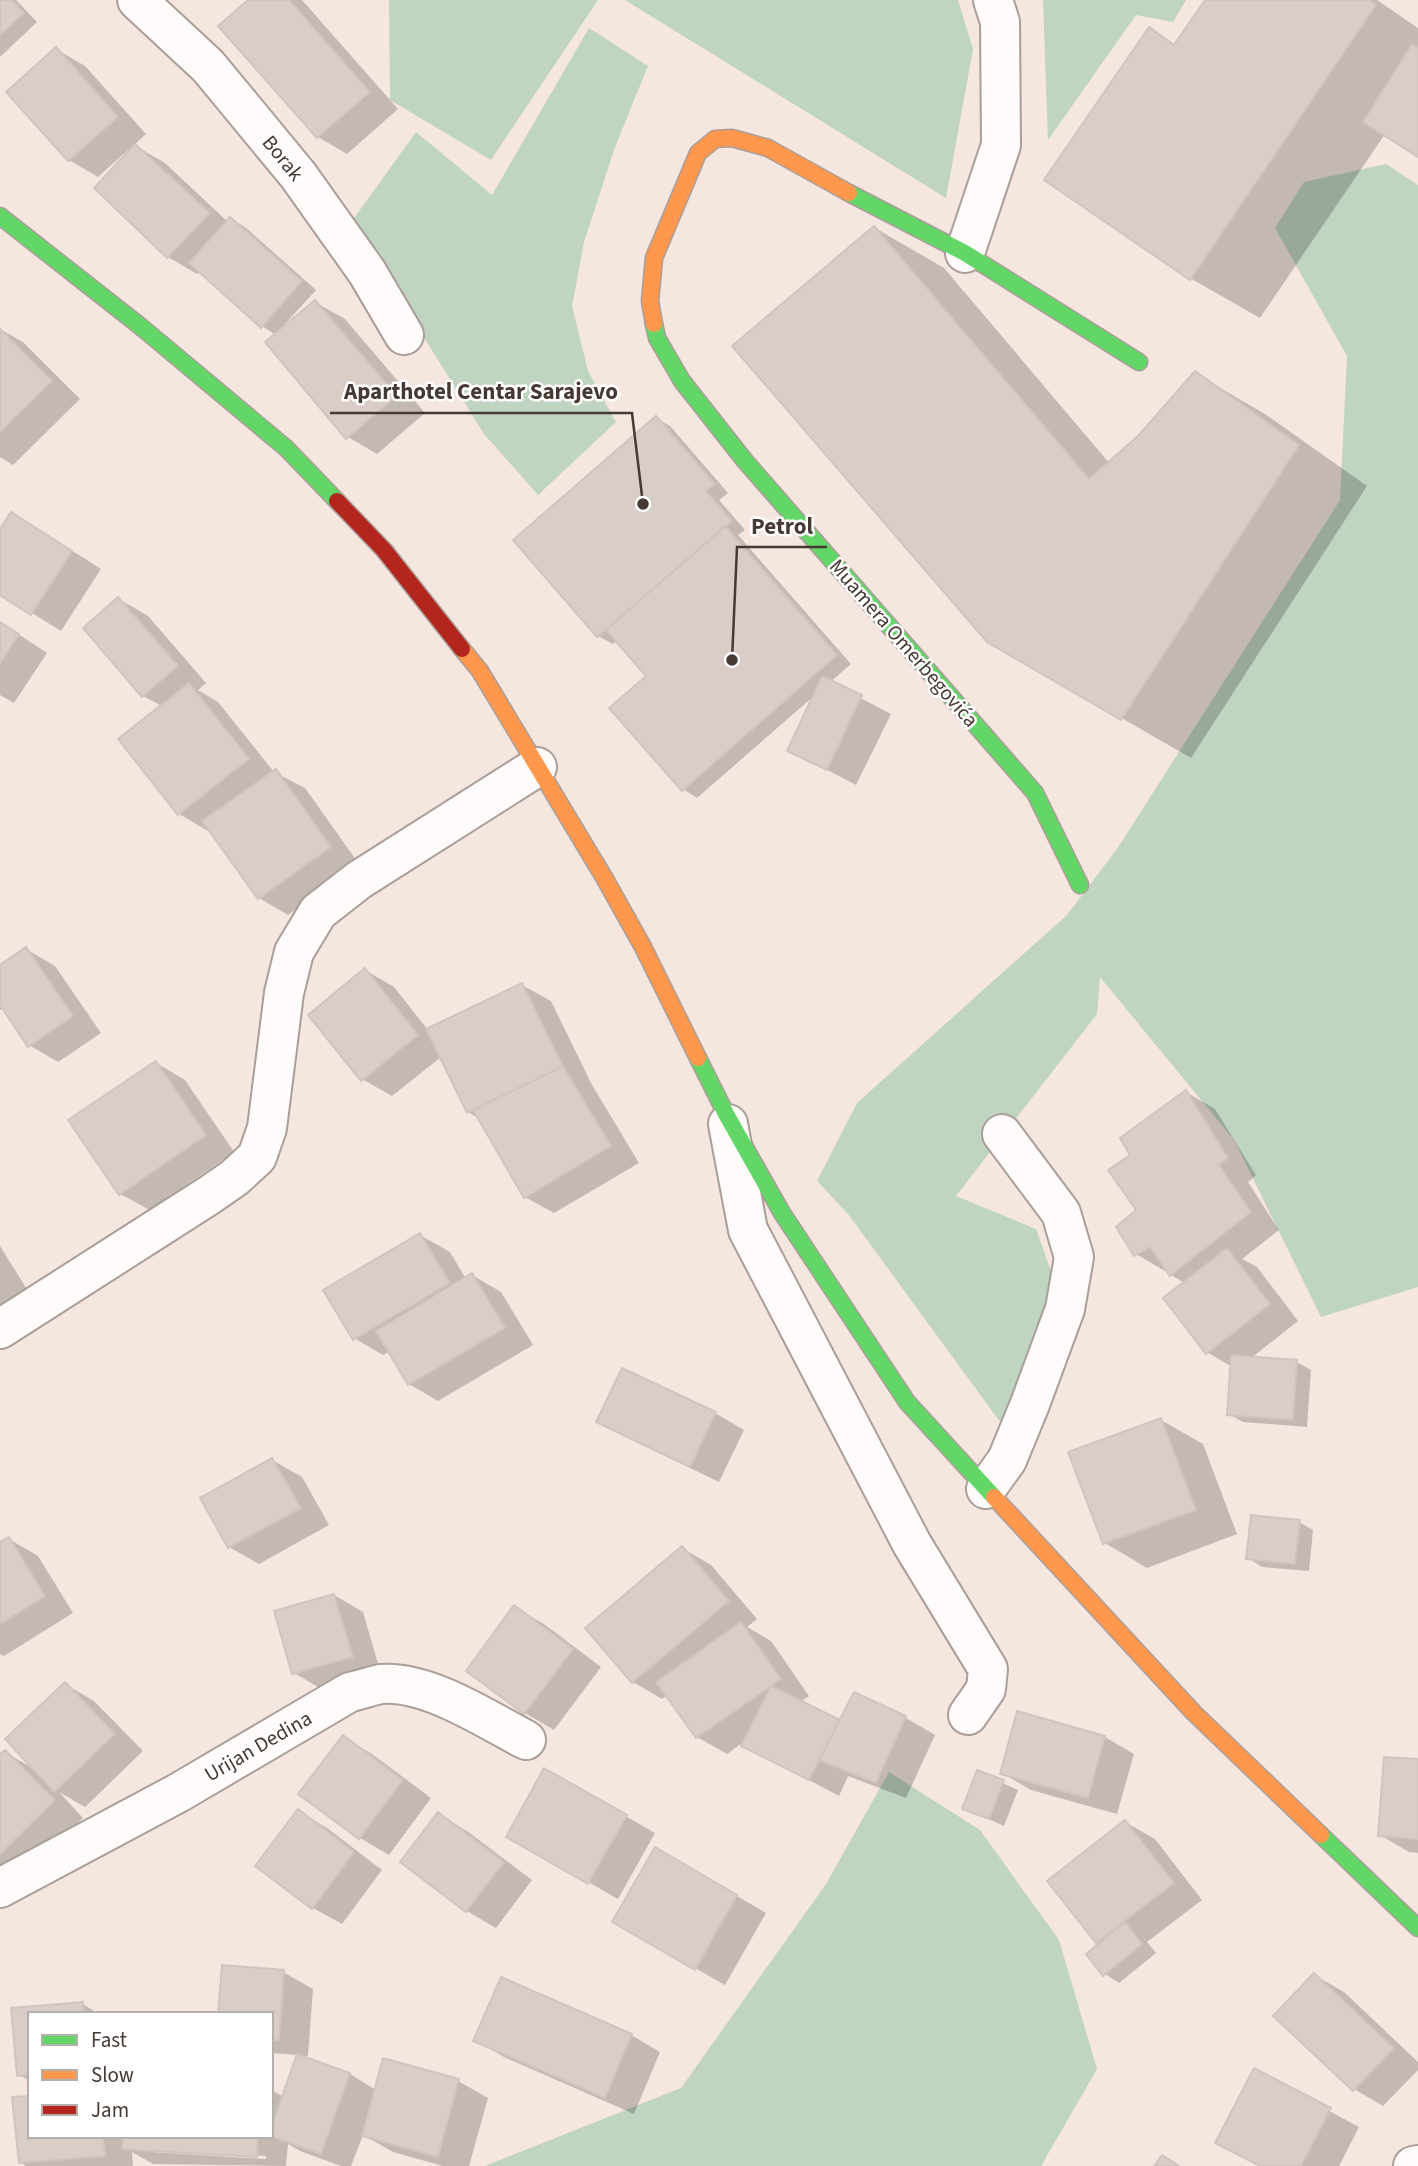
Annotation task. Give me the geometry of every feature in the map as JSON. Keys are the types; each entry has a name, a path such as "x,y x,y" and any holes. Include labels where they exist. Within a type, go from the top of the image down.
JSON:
{"main road":[{"name":"Muamera Omerbegovića","path":"1080,885 1035,793 745,461 682,381 657,338 650,300 654,258 698,153 715,139 732,138 768,148 812,174 965,253 1139,362"},
{"path":"0,216 140,326 286,448 384,550 480,671 643,947 726,1114 782,1213 907,1402 1194,1713 1418,1928"}],"street":[{"name":"Borak","path":"137,0 208,66 298,175 368,272 404,335"},
{"path":"965,253 1001,145 1000,22 993,0"},
{"path":"0,1329 208,1196 234,1178 257,1157 267,1128 284,993 294,952 318,912 359,880 537,767"},
{"path":"726,1114 748,1230 912,1544 988,1669 986,1689 968,1715"},
{"path":"986,1489 1007,1460 1030,1404 1065,1309 1074,1257 1061,1213 1002,1133"},
{"name":"Urijan Dedina","path":"0,1888 178,1793 350,1692 382,1684 435,1694 526,1740"}],"green space":[{"path":"389,0 598,0 491,160 390,100"},
{"path":"625,0 958,0 973,49 946,198"},
{"path":"1043,0 1186,0 1173,22 1136,15 1048,140"},
{"path":"589,28 648,66 615,147 584,242 572,306 588,371 616,422 538,495 484,434 382,270 347,228 416,132 492,195"},
{"path":"1386,164 1418,185 1418,1287 1321,1317 1234,1140 1100,977 1097,1014 956,1196 1036,1229 1063,1305 1006,1430 848,1214 817,1181 857,1103 1067,915 1117,849 1340,500 1347,356 1275,228 1304,182"},
{"path":"889,1772 980,1830 1059,1940 1097,2069 1041,2166 485,2166 681,2088 826,1884"}],"building":[{"path":"0,0 12,0 24,13 0,35"},
{"path":"248,0 289,0 370,92 317,138 218,26"},
{"path":"1205,0 1369,0 1376,5 1190,280 1044,180 1149,27 1174,45"},
{"path":"1412,44 1418,47 1418,157 1363,122"},
{"path":"56,47 118,117 68,161 6,92"},
{"path":"135,144 210,213 167,258 94,188"},
{"path":"230,217 302,281 261,328 189,263"},
{"path":"874,226 1089,479 1138,436 1195,371 1299,445 1121,720 987,642 732,346"},
{"path":"315,300 397,396 346,439 265,342"},
{"path":"0,329 52,381 0,432"},
{"path":"656,416 715,484 706,491 732,521 597,637 513,540"},
{"path":"11,512 72,551 31,615 0,595 0,529"},
{"path":"725,526 837,655 682,791 609,708 646,676 606,630"},
{"path":"118,597 178,666 142,697 83,628"},
{"path":"0,622 19,634 0,663"},
{"path":"822,676 862,695 827,770 787,751"},
{"path":"189,683 249,759 178,815 118,739"},
{"path":"276,769 331,847 258,899 202,821"},
{"path":"26,947 73,1016 28,1047 0,1005 0,965"},
{"path":"365,968 418,1035 361,1081 308,1015"},
{"path":"522,983 563,1066 467,1113 426,1029"},
{"path":"156,1061 206,1135 119,1195 68,1120"},
{"path":"563,1066 611,1146 524,1198 473,1110"},
{"path":"1186,1090 1228,1158 1219,1165 1251,1212 1170,1276 1150,1247 1134,1256 1116,1227 1136,1210 1108,1170 1130,1155 1120,1138"},
{"path":"420,1233 450,1283 353,1340 323,1290"},
{"path":"1227,1248 1270,1304 1206,1354 1163,1298"},
{"path":"472,1273 505,1328 408,1385 376,1331"},
{"path":"1231,1355 1297,1360 1293,1420 1227,1415"},
{"path":"622,1368 716,1412 690,1467 596,1422"},
{"path":"1161,1418 1196,1510 1103,1544 1068,1452"},
{"path":"272,1458 301,1508 228,1548 200,1498"},
{"path":"1251,1515 1300,1520 1295,1564 1246,1559"},
{"path":"9,1537 45,1596 0,1624 0,1542"},
{"path":"682,1546 729,1601 632,1683 585,1628"},
{"path":"334,1594 353,1657 292,1674 274,1611"},
{"path":"514,1605 573,1649 524,1714 466,1671"},
{"path":"741,1622 781,1679 696,1738 656,1682"},
{"path":"65,1682 115,1734 54,1792 5,1739"},
{"path":"771,1686 840,1720 809,1780 741,1746"},
{"path":"854,1692 906,1716 876,1783 819,1760"},
{"path":"1017,1711 1105,1736 1088,1798 1000,1774"},
{"path":"343,1735 403,1780 359,1839 298,1794"},
{"path":"5,1750 55,1800 0,1854 0,1754"},
{"path":"1384,1757 1418,1759 1418,1839 1378,1836"},
{"path":"544,1768 627,1815 588,1884 506,1837"},
{"path":"977,1770 1004,1780 989,1819 962,1809"},
{"path":"298,1809 354,1852 312,1909 255,1866"},
{"path":"438,1812 504,1862 466,1912 400,1862"},
{"path":"1125,1820 1174,1883 1096,1943 1047,1881"},
{"path":"655,1847 737,1895 695,1970 612,1922"},
{"path":"1125,1922 1142,1944 1103,1976 1086,1954"},
{"path":"222,1965 284,1970 279,2040 273,2040 273,2012 218,2012"},
{"path":"1314,1973 1394,2048 1353,2091 1273,2016"},
{"path":"501,1977 632,2034 605,2098 473,2041"},
{"path":"83,2002 84,2012 28,2012 28,2075 17,2076 11,2008"},
{"path":"297,2054 350,2073 321,2154 273,2137 273,2122"},
{"path":"383,2058 459,2079 438,2157 362,2136"},
{"path":"1254,2068 1331,2108 1301,2166 1260,2166 1215,2143"},
{"path":"28,2096 28,2138 103,2138 105,2156 19,2163 12,2097"},
{"path":"123,2138 258,2138 257,2157 122,2149"},
{"path":"1162,2155 1179,2166 1154,2166"}],"traffic: fast":[{"path":"849,193 965,253 1139,362"},
{"path":"0,216 140,326 286,448 337,501"},
{"path":"654,324 657,338 682,381 745,461 1035,793 1080,885"},
{"path":"698,1058 782,1213 907,1402 994,1497"},
{"path":"1321,1835 1418,1928"}],"traffic: slow":[{"path":"654,324 650,301 654,258 698,153 715,139 732,138 768,148 849,193"},
{"path":"462,649 480,671 605,879 643,947 698,1058"},
{"path":"994,1497 1194,1713 1321,1835"}],"traffic: jam":[{"path":"337,501 384,550 462,649"}],"place":[{"name":"Aparthotel Centar Sarajevo","path":"643,504"},
{"name":"Petrol","path":"732,660"}]}
